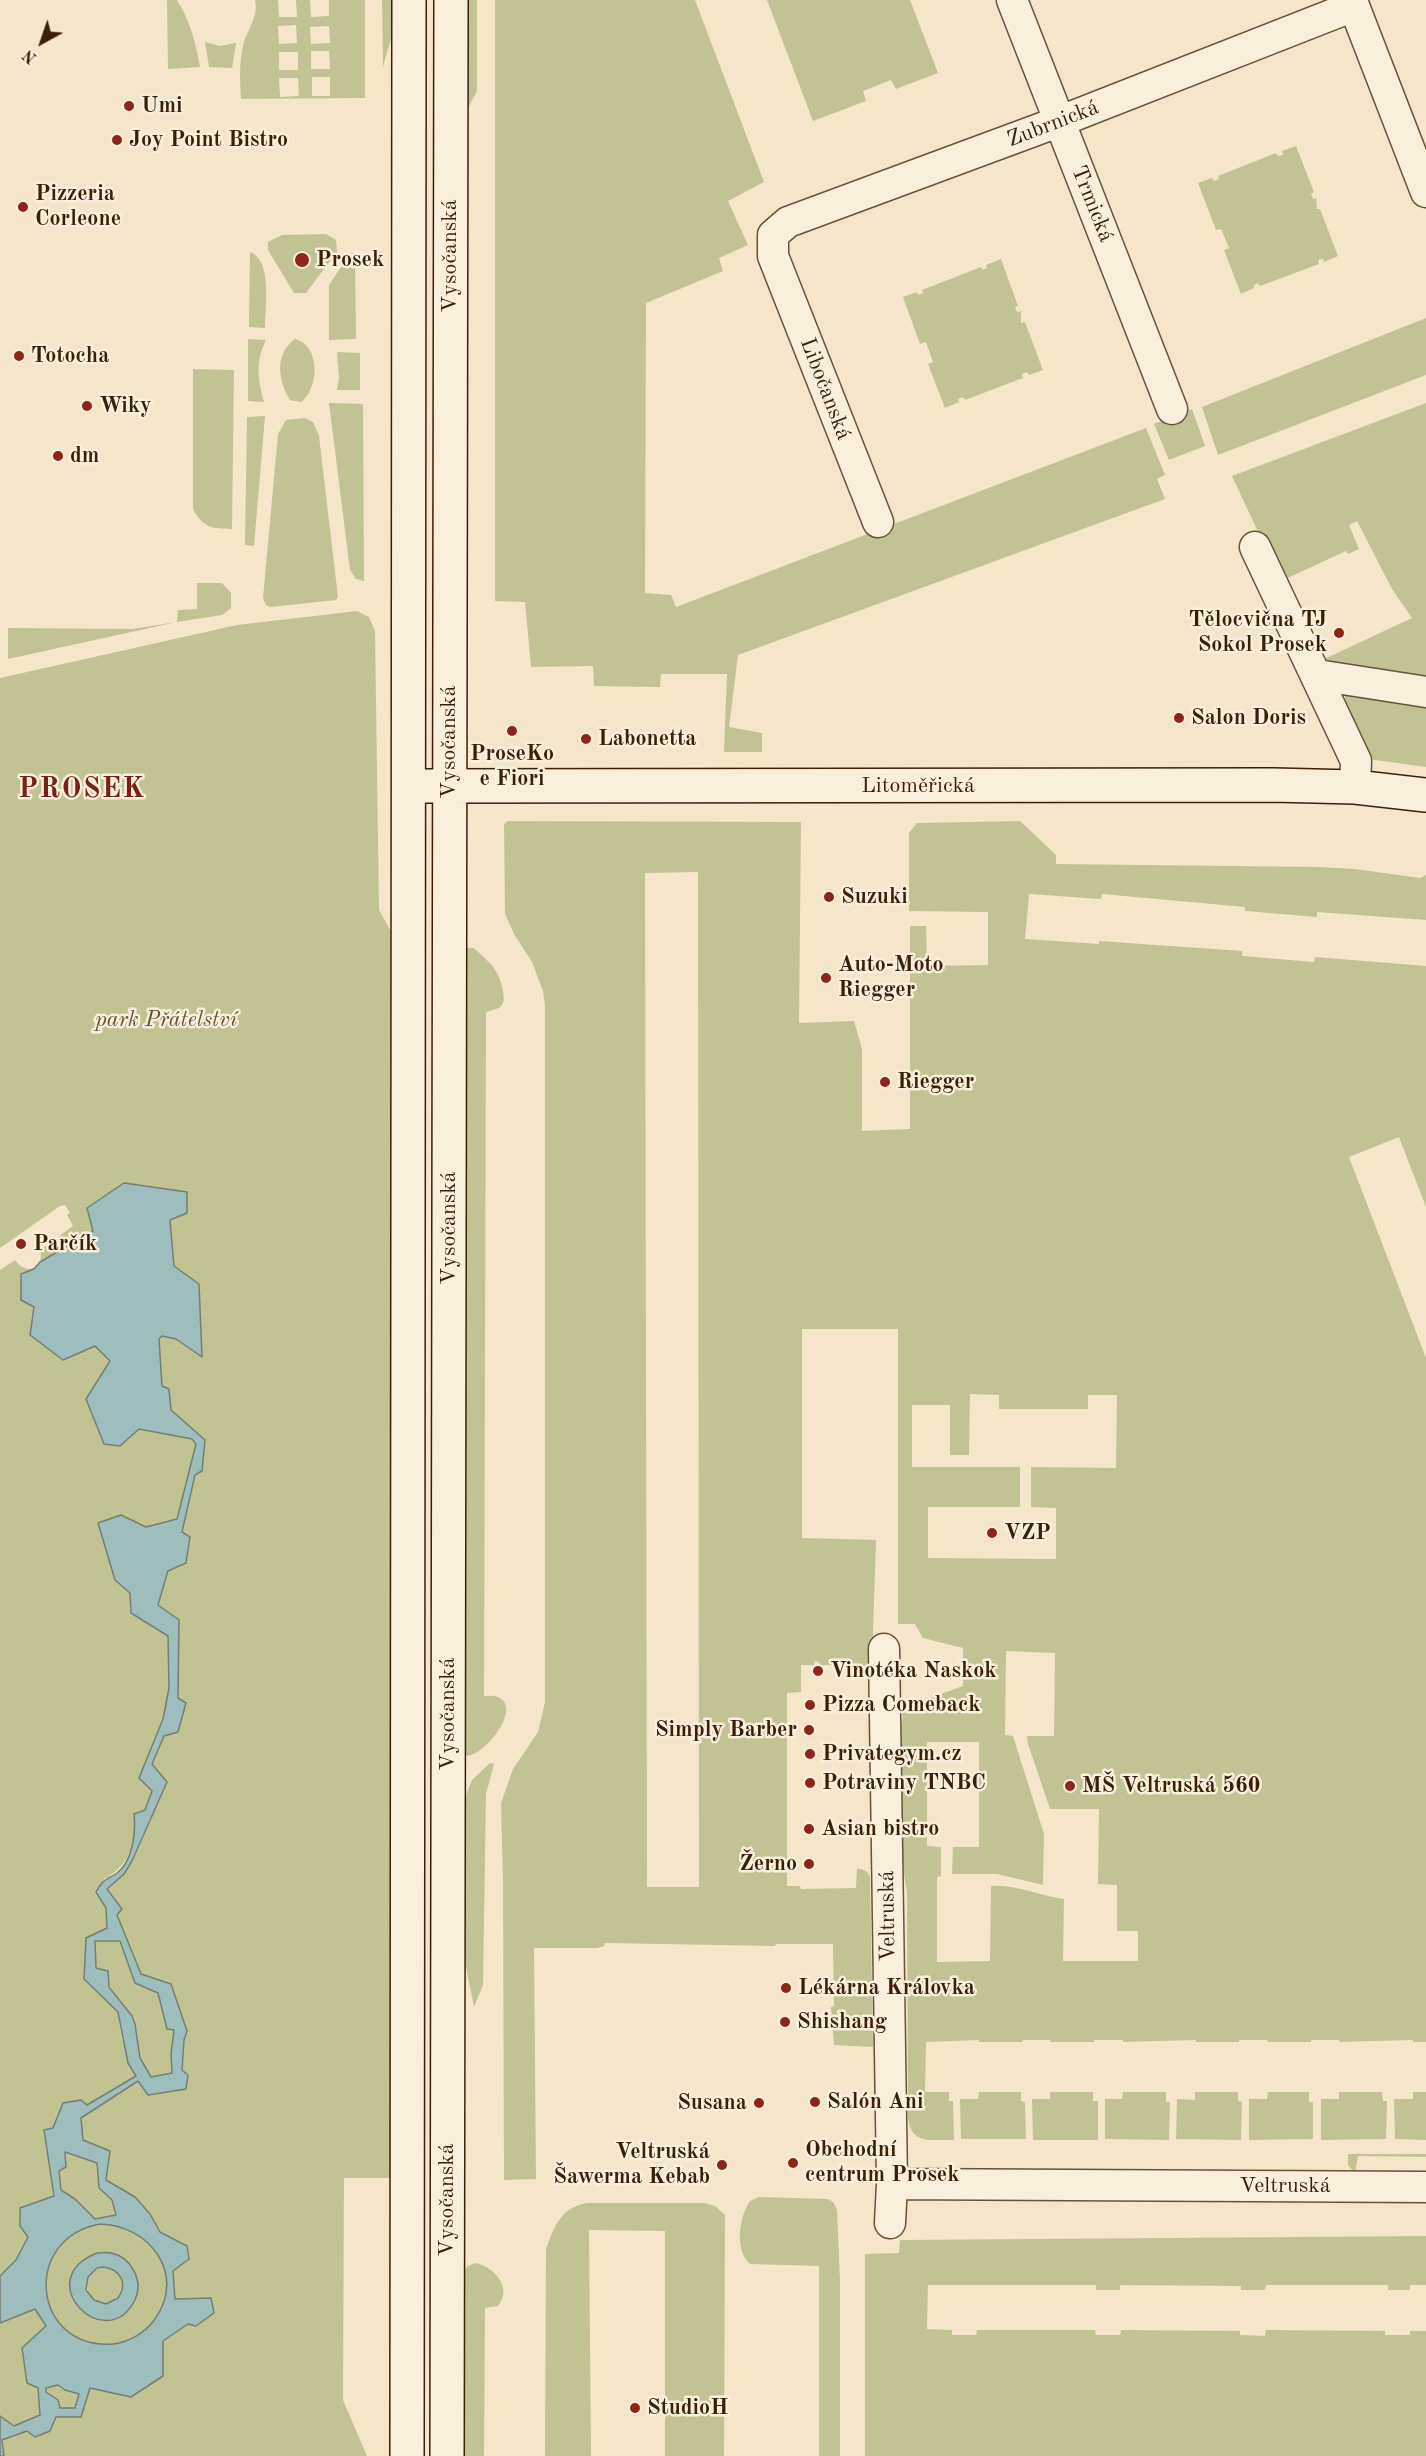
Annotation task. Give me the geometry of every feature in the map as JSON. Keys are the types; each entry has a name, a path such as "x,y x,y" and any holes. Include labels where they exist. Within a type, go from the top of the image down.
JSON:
{"main road":[{"name":"Vysočanská","path":"407,2456 409,0"},
{"name":"Vysočanská","path":"447,2456 451,0"},
{"name":"Litoměřická","path":"410,785 1273,785 1355,787 1426,795"}],"street":[{"name":"Trmická","path":"1012,0 1172,409"},
{"name":"Zubrnická","path":"773,256 773,235 788,222 1058,122 1354,6 1426,192"},
{"name":"Libočanská","path":"773,256 878,522"},
{"path":"1255,547 1356,761 1355,787"},
{"path":"1317,675 1426,692"},
{"name":"Veltruská","path":"884,1649 892,2184 890,2223"},
{"name":"Veltruská","path":"892,2184 1426,2187"}],"green space":[{"path":"167,0 177,0 186,16 200,67 168,69"},
{"path":"255,0 278,0 279,17 297,17 296,0 310,0 311,17 329,16 329,0 365,0 365,98 241,99 242,52 256,6","holes":["296,25 297,43 279,44 278,26","329,26 330,43 311,44 310,27","311,51 329,51 330,69 311,69","279,52 298,52 298,70 279,70","312,77 330,77 330,96 312,96","279,78 298,78 299,96 280,97"]},
{"path":"382,0 395,0 393,31 383,67"},
{"path":"466,0 477,0 477,91 465,114"},
{"path":"495,0 695,0 764,182 728,201 748,245 719,258 723,271 646,303 645,593 671,595 676,607 1146,428 1165,475 1157,479 1165,499 738,655 729,727 762,733 762,752 724,752 727,674 661,674 660,687 594,686 593,666 531,667 525,602 495,601"},
{"path":"767,0 910,0 938,73 896,89 891,80 863,91 866,101 813,121"},
{"path":"205,42 220,46 236,43 232,68 209,67"},
{"path":"1296,146 1314,192 1311,194 1313,199 1316,198 1317,209 1320,209 1338,256 1324,262 1323,259 1318,260 1319,264 1260,286 1258,283 1254,285 1254,288 1241,294 1224,250 1229,248 1221,229 1216,230 1198,183 1212,178 1214,181 1219,179 1218,176 1276,153 1278,156 1283,155 1282,151"},
{"path":"326,234 336,240 337,252 306,293 294,293 268,250 268,242 282,235"},
{"path":"250,252 257,257 265,275 265,328 249,327"},
{"path":"355,253 356,339 329,340 329,285 349,255"},
{"path":"1001,259 1018,306 1015,307 1017,312 1021,311 1021,323 1025,322 1043,370 1029,375 1027,372 1022,374 1023,378 965,400 963,397 958,399 959,402 945,408 928,364 933,362 926,342 920,344 903,297 917,292 918,295 923,293 922,290 981,267 982,270 987,268 986,265"},
{"path":"1426,318 1426,375 1218,455 1202,407"},
{"path":"248,339 266,340 259,363 260,386 264,402 248,401"},
{"path":"295,339 309,350 314,368 311,388 301,402 290,400 283,385 280,368 284,352"},
{"path":"337,352 360,353 360,390 337,390 339,378"},
{"path":"193,369 234,370 232,529 205,524 193,509"},
{"path":"329,403 363,404 364,581 356,579 350,570"},
{"path":"1426,403 1426,683 1320,661 1412,618 1392,589 1357,521 1349,525 1359,549 1348,554 1346,551 1281,581 1232,476"},
{"path":"1192,409 1205,446 1169,460 1154,424"},
{"path":"265,416 254,546 245,545 247,417"},
{"path":"305,418 313,422 319,436 338,597 336,600 271,607 266,605 263,598 278,434 286,420"},
{"path":"197,583 222,583 231,593 231,608 222,615 177,622 178,610 197,609"},
{"name":"park Přátelství","path":"357,611 369,617 375,631 379,910 393,935 390,2178 344,2178 343,2400 367,2456 4,2456 2,2440 56,2417 81,2417 90,2388 131,2397 163,2341 188,2324 211,2298 175,2299 173,2271 188,2259 187,2246 160,2232 150,2214 135,2197 106,2180 110,2152 83,2140 81,2118 139,2081 186,2089 188,2076 182,2071 184,2040 171,1985 141,1974 117,1915 122,1908 107,1889 133,1860 161,1798 152,1764 178,1699 179,1620 158,1605 182,1532 195,1474 202,1471 205,1440 170,1410 169,1389 162,1386 159,1339 162,1336 176,1339 202,1356 199,1284 174,1266 170,1220 187,1192 124,1183 93,1231 41,1262 36,1268 29,1270 34,1307 96,1346 110,1361 86,1399 120,1446 139,1429 192,1439 196,1444 177,1519 146,1527 121,1515 115,1580 130,1593 131,1612 168,1635 169,1688 163,1719 139,1778 152,1791 145,1810 134,1814 133,1843 126,1860 113,1874 104,1879 107,1928 86,1938 84,1979 118,2012 122,2039 136,2076 87,2105 63,2103 54,2196 16,2260 0,2276 0,1270 15,1260 24,1268 34,1268 40,1262 40,1250 73,1226 67,1215 70,1213 65,1205 60,1206 0,1248 0,678 237,625"},
{"path":"177,622 8,659 8,628 132,629"},
{"path":"1347,692 1426,700 1426,767 1368,759 1341,707"},
{"path":"508,821 801,822 799,1023 854,1021 862,1049 862,1131 910,1129 910,926 926,926 927,966 988,965 988,912 909,911 909,833 917,823 1020,821 1056,855 1056,864 1318,867 1355,869 1420,878 1426,875 1426,920 1317,912 1317,917 1245,911 1245,907 1102,894 1101,899 1029,894 1025,939 1099,944 1099,941 1242,951 1242,956 1314,962 1315,957 1426,966 1426,1207 1399,1137 1349,1157 1426,1358 1426,2042 1413,2042 1413,2040 1051,2042 1050,2040 1023,2040 1022,2042 979,2042 979,2040 926,2042 925,2092 949,2092 949,2101 953,2101 954,2140 924,2139 914,2133 908,2118 907,1893 901,1855 901,1725 903,1717 901,1710 923,1710 930,1698 963,1686 963,1648 923,1638 915,1624 898,1624 898,1329 802,1329 802,1538 876,1540 872,1662 867,1667 855,1671 855,1665 820,1665 815,1661 814,1665 801,1665 801,1692 787,1693 787,1886 800,1886 801,1889 856,1888 857,1868 866,1871 870,1876 873,2047 834,2045 831,2007 834,2006 833,1944 776,1944 775,1946 605,1943 604,1946 597,1948 534,1948 536,2179 504,2180 501,1803 513,1769 538,1732 545,1702 545,1006 543,991 532,962 514,934 505,914 504,824","holes":["698,872 699,1887 647,1887 645,873","970,1394 999,1395 999,1409 1088,1409 1088,1395 1117,1395 1116,1468 1031,1467 1031,1507 1056,1508 1056,1559 928,1558 928,1507 1020,1507 1020,1467 912,1467 912,1405 950,1405 950,1455 969,1455","1006,1651 1055,1653 1054,1736 1027,1736 1028,1744 1050,1809 1099,1809 1098,1884 1117,1885 1117,1931 1138,1931 1138,1961 1063,1961 1064,1899 1018,1888 991,1886 990,1961 937,1962 937,1877 941,1876 941,1847 927,1846 927,1742 979,1742 979,1847 953,1847 952,1874 997,1874 1043,1885 1044,1834 1013,1736 1005,1735"]},
{"path":"474,948 493,967 499,977 504,998 499,1008 486,1012 484,1696 498,1697 505,1703 506,1711 499,1730 491,1740 475,1754 467,1756 462,1751 462,951"},
{"path":"490,1763 494,1764 486,1794 483,1985 474,2007 462,1947 463,1802 472,1780"},
{"path":"95,1941 120,1941 135,1983 158,1993 167,2029 174,2030 171,2054 172,2073 151,2077 140,2058 132,2016 96,1968"},
{"path":"979,2092 1021,2092 1021,2101 1025,2102 1026,2139 961,2139 960,2099 978,2099"},
{"path":"1050,2092 1093,2092 1093,2101 1098,2101 1098,2140 1033,2140 1032,2099 1050,2099"},
{"path":"1123,2092 1166,2092 1166,2102 1170,2102 1169,2140 1105,2139 1105,2099 1122,2099"},
{"path":"1195,2092 1238,2092 1238,2101 1242,2102 1241,2140 1176,2139 1177,2099 1195,2100"},
{"path":"1268,2092 1309,2092 1309,2102 1313,2102 1313,2139 1249,2140 1249,2099 1267,2099"},
{"path":"1339,2092 1382,2092 1383,2101 1387,2101 1386,2139 1321,2140 1321,2099 1339,2099"},
{"path":"1413,2092 1426,2092 1426,2140 1395,2139 1394,2099 1413,2099"},
{"path":"64,2152 97,2163 99,2188 112,2200 116,2215 95,2219 75,2199 61,2190 59,2171 66,2167"},
{"path":"1348,2154 1426,2154 1426,2157 1358,2156 1355,2173 1348,2165"},
{"path":"759,2197 828,2199 834,2203 837,2210 840,2280 840,2456 819,2456 819,2266 750,2264 745,2258 740,2242 741,2224 750,2201"},
{"path":"588,2203 705,2203 715,2206 725,2215 724,2456 665,2456 665,2231 589,2230 591,2456 545,2456 546,2249 560,2218 572,2208"},
{"path":"100,2224 118,2227 134,2233 158,2255 165,2269 167,2285 164,2302 155,2319 137,2336 113,2344 86,2341 66,2330 53,2313 46,2292 48,2270 57,2250 74,2234","holes":["111,2253 136,2297 90,2317 70,2282"]},
{"path":"1426,2236 1426,2285 1410,2285 1410,2290 1388,2290 1388,2285 1266,2285 1265,2290 1241,2290 1241,2286 1120,2285 1120,2290 1096,2290 1096,2285 928,2285 927,2329 952,2330 952,2335 976,2335 977,2330 1095,2330 1096,2335 1120,2335 1121,2330 1240,2331 1240,2335 1265,2336 1266,2330 1385,2331 1385,2335 1410,2335 1410,2331 1426,2331 1426,2456 865,2456 865,2254 899,2253 900,2240"},
{"path":"476,2263 495,2274 503,2292 498,2306 485,2308 484,2456 461,2456 462,2274 468,2266"},
{"path":"105,2267 118,2272 123,2285 118,2298 105,2303 92,2298 87,2285 92,2272"},
{"path":"35,2309 46,2326 38,2387 40,2415 14,2426 0,2416 0,2323"},
{"path":"58,2385 65,2390 79,2394 75,2408 60,2409 58,2400 46,2392 46,2388"}],"water":[{"path":"124,1183 187,1192 187,1213 170,1220 174,1266 199,1284 202,1357 176,1339 162,1336 159,1339 162,1386 169,1389 171,1410 205,1440 202,1471 195,1475 182,1532 190,1537 186,1563 168,1571 158,1605 179,1620 178,1698 186,1703 178,1732 164,1736 152,1764 167,1782 132,1861 124,1874 107,1889 122,1909 117,1915 141,1974 171,1984 187,2031 184,2040 182,2070 188,2075 186,2089 148,2095 138,2081 81,2118 83,2140 110,2151 106,2180 135,2197 150,2214 160,2232 187,2246 189,2259 173,2271 175,2299 211,2298 214,2313 196,2326 188,2324 163,2341 163,2376 131,2397 90,2388 81,2417 56,2417 50,2431 35,2437 27,2431 2,2440 4,2456 0,2456 0,2416 14,2426 40,2415 38,2388 27,2383 22,2348 46,2326 35,2309 0,2323 0,2276 16,2260 28,2237 20,2226 20,2208 54,2196 44,2130 53,2128 63,2103 81,2100 87,2105 136,2076 128,2063 118,2012 84,1979 86,1938 107,1928 106,1908 96,1892 103,1882 117,1873 127,1861 134,1837 134,1814 145,1810 152,1791 139,1778 163,1719 169,1688 168,1636 131,1613 130,1593 115,1580 98,1523 121,1515 146,1527 177,1519 196,1444 192,1439 139,1429 120,1446 104,1444 86,1399 110,1361 95,1346 63,1360 30,1335 34,1307 21,1300 21,1274 34,1269 40,1262 93,1231 87,1208","holes":["95,1941 120,1941 135,1983 158,1993 167,2029 174,2030 171,2054 172,2073 151,2077 140,2058 132,2016 109,1987 108,1971 96,1968","65,2152 97,2163 99,2188 112,2200 116,2215 95,2219 75,2199 61,2190 59,2171 66,2167","100,2224 118,2227 134,2233 158,2255 165,2269 167,2285 164,2302 155,2319 137,2336 113,2344 86,2341 66,2330 53,2313 46,2292 48,2270 57,2250 74,2234","58,2385 65,2390 79,2394 75,2408 60,2408 58,2400 46,2392 46,2388"]},
{"path":"97,2253 118,2255 130,2265 137,2278 135,2300 122,2315 107,2320 92,2317 80,2308 71,2295 70,2280 78,2265","holes":["97,2268 109,2268 121,2278 122,2288 118,2298 106,2304 94,2300 86,2290 88,2277"]}],"place":[{"name":"Umi","path":"129,106"},
{"name":"Joy Point Bistro","path":"117,140"},
{"name":"Pizzeria Corleone","path":"23,207"},
{"name":"Prosek","path":"302,260"},
{"name":"Totocha","path":"19,356"},
{"name":"Wiky","path":"87,406"},
{"name":"dm","path":"58,456"},
{"name":"Tělocvična TJ Sokol Prosek","path":"1339,633"},
{"name":"Salon Doris","path":"1179,718"},
{"name":"ProseKo e Fiori","path":"512,731"},
{"name":"Labonetta","path":"586,739"},
{"name":"Suzuki","path":"829,897"},
{"name":"Auto-Moto Riegger","path":"826,978"},
{"name":"Riegger","path":"885,1082"},
{"name":"Parčík","path":"21,1244"},
{"name":"VZP","path":"992,1533"},
{"name":"Vinotéka Naskok","path":"818,1671"},
{"name":"Pizza Comeback","path":"810,1705"},
{"name":"Simply Barber","path":"809,1730"},
{"name":"Privategym.cz","path":"810,1754"},
{"name":"Potraviny TNBC","path":"810,1783"},
{"name":"MŠ Veltruská 560","path":"1070,1786"},
{"name":"Asian bistro","path":"809,1829"},
{"name":"Žerno","path":"809,1864"},
{"name":"Lékárna Královka","path":"786,1988"},
{"name":"Shishang","path":"785,2022"},
{"name":"Salón Ani","path":"815,2102"},
{"name":"Susana","path":"759,2103"},
{"name":"Obchodní centrum Prosek","path":"793,2163"},
{"name":"Veltruská Šawerma Kebab","path":"722,2165"},
{"name":"StudioH","path":"635,2408"}],"district":[{"name":"PROSEK","path":"82,790"}]}
